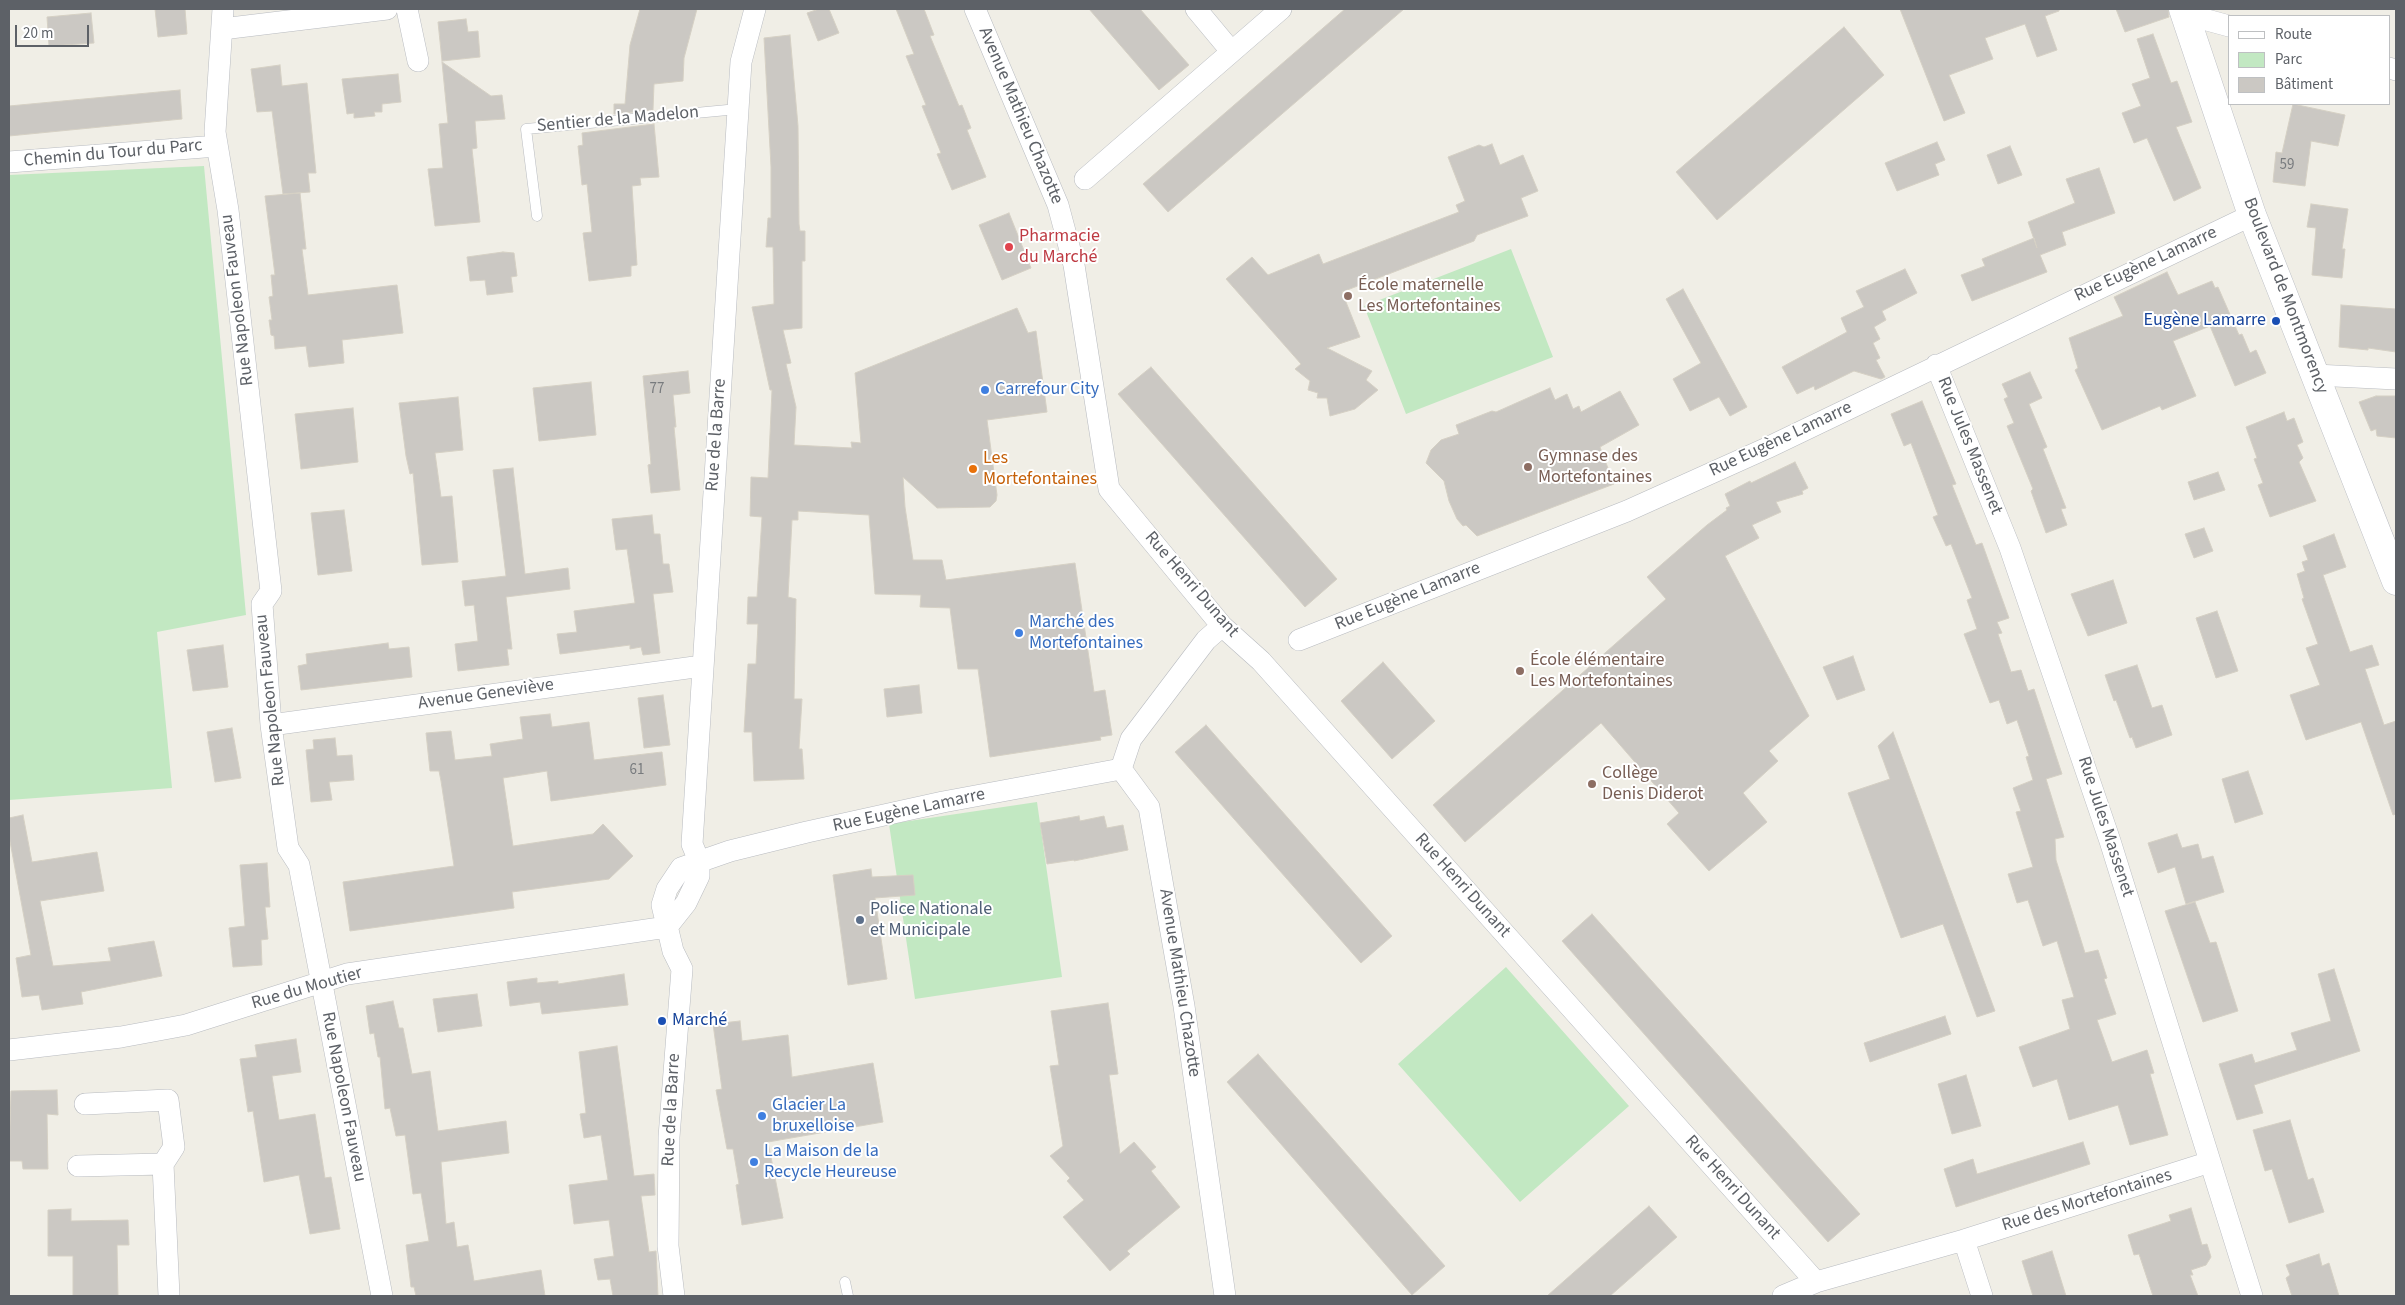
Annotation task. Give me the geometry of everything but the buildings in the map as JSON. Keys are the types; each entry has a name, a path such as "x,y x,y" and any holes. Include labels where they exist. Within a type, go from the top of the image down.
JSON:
{"street":[{"path":"222,19 388,9"},
{"path":"407,9 418,62"},
{"name":"Rue de la Barre","path":"674,1296 668,1246 669,1137 682,969 674,952 662,905 667,889 681,868 698,861 692,844 741,62 755,9"},
{"name":"Avenue Mathieu Chazotte","path":"975,9 1058,205 1074,265 1109,489"},
{"path":"1196,9 1231,51"},
{"path":"1085,179 1281,9"},
{"path":"2184,12 2228,26"},
{"name":"Boulevard de Montmorency","path":"2184,12 2252,215 2396,581"},
{"name":"Rue Napoleon Fauveau","path":"222,19 215,132 231,239 271,591 262,604 271,725 288,848 299,865 382,1296"},
{"name":"Chemin du Tour du Parc","path":"9,162 217,146"},
{"name":"Rue Eugène Lamarre","path":"1299,640 1627,511 1767,448 1936,365 2252,215"},
{"name":"Rue Jules Massenet","path":"1936,365 2014,558 2110,841 2252,1296"},
{"path":"2315,375 2396,379"},
{"name":"Rue Henri Dunant","path":"1109,489 1222,626 1261,661 1816,1282"},
{"path":"1121,769 1132,739 1206,640 1222,626"},
{"name":"Avenue Geneviève","path":"271,725 702,666"},
{"name":"Avenue Mathieu Chazotte","path":"1121,769 1149,807 1184,1006 1225,1296"},
{"name":"Rue Eugène Lamarre","path":"698,861 768,842 934,804 1121,769"},
{"name":"Rue du Moutier","path":"9,1050 122,1037 186,1025 347,974 667,927"},
{"path":"85,1104 168,1100 174,1147 163,1164 168,1296"},
{"name":"Rue des Mortefontaines","path":"1783,1296 1816,1282 1964,1240 2210,1162"},
{"path":"78,1166 163,1164"},
{"path":"1964,1240 1982,1296"}],"lane":[{"name":"Sentier de la Madelon","path":"537,216 526,129 738,109"},
{"path":"846,1282 848,1296"}],"green space":[{"path":"204,166 246,615 157,632 172,788 9,800 9,175"},
{"path":"1511,249 1553,357 1406,414 1364,306"},
{"path":"1037,802 1062,977 915,999 889,824"},
{"path":"1506,967 1629,1106 1520,1202 1398,1064"}],"place":[{"name":"Pharmacie du Marché","path":"1009,247"},
{"name":"École maternelle Les Mortefontaines","path":"1348,296"},
{"name":"Eugène Lamarre","path":"2276,321"},
{"name":"Carrefour City","path":"985,390"},
{"name":"Gymnase des Mortefontaines","path":"1528,467"},
{"name":"Les Mortefontaines","path":"973,469"},
{"name":"Marché des Mortefontaines","path":"1019,633"},
{"name":"École élémentaire Les Mortefontaines","path":"1520,671"},
{"name":"Collège Denis Diderot","path":"1592,784"},
{"name":"Police Nationale et Municipale","path":"860,920"},
{"name":"Marché","path":"662,1021"},
{"name":"Glacier La bruxelloise","path":"762,1116"},
{"name":"La Maison de la Recycle Heureuse","path":"754,1162"}]}
